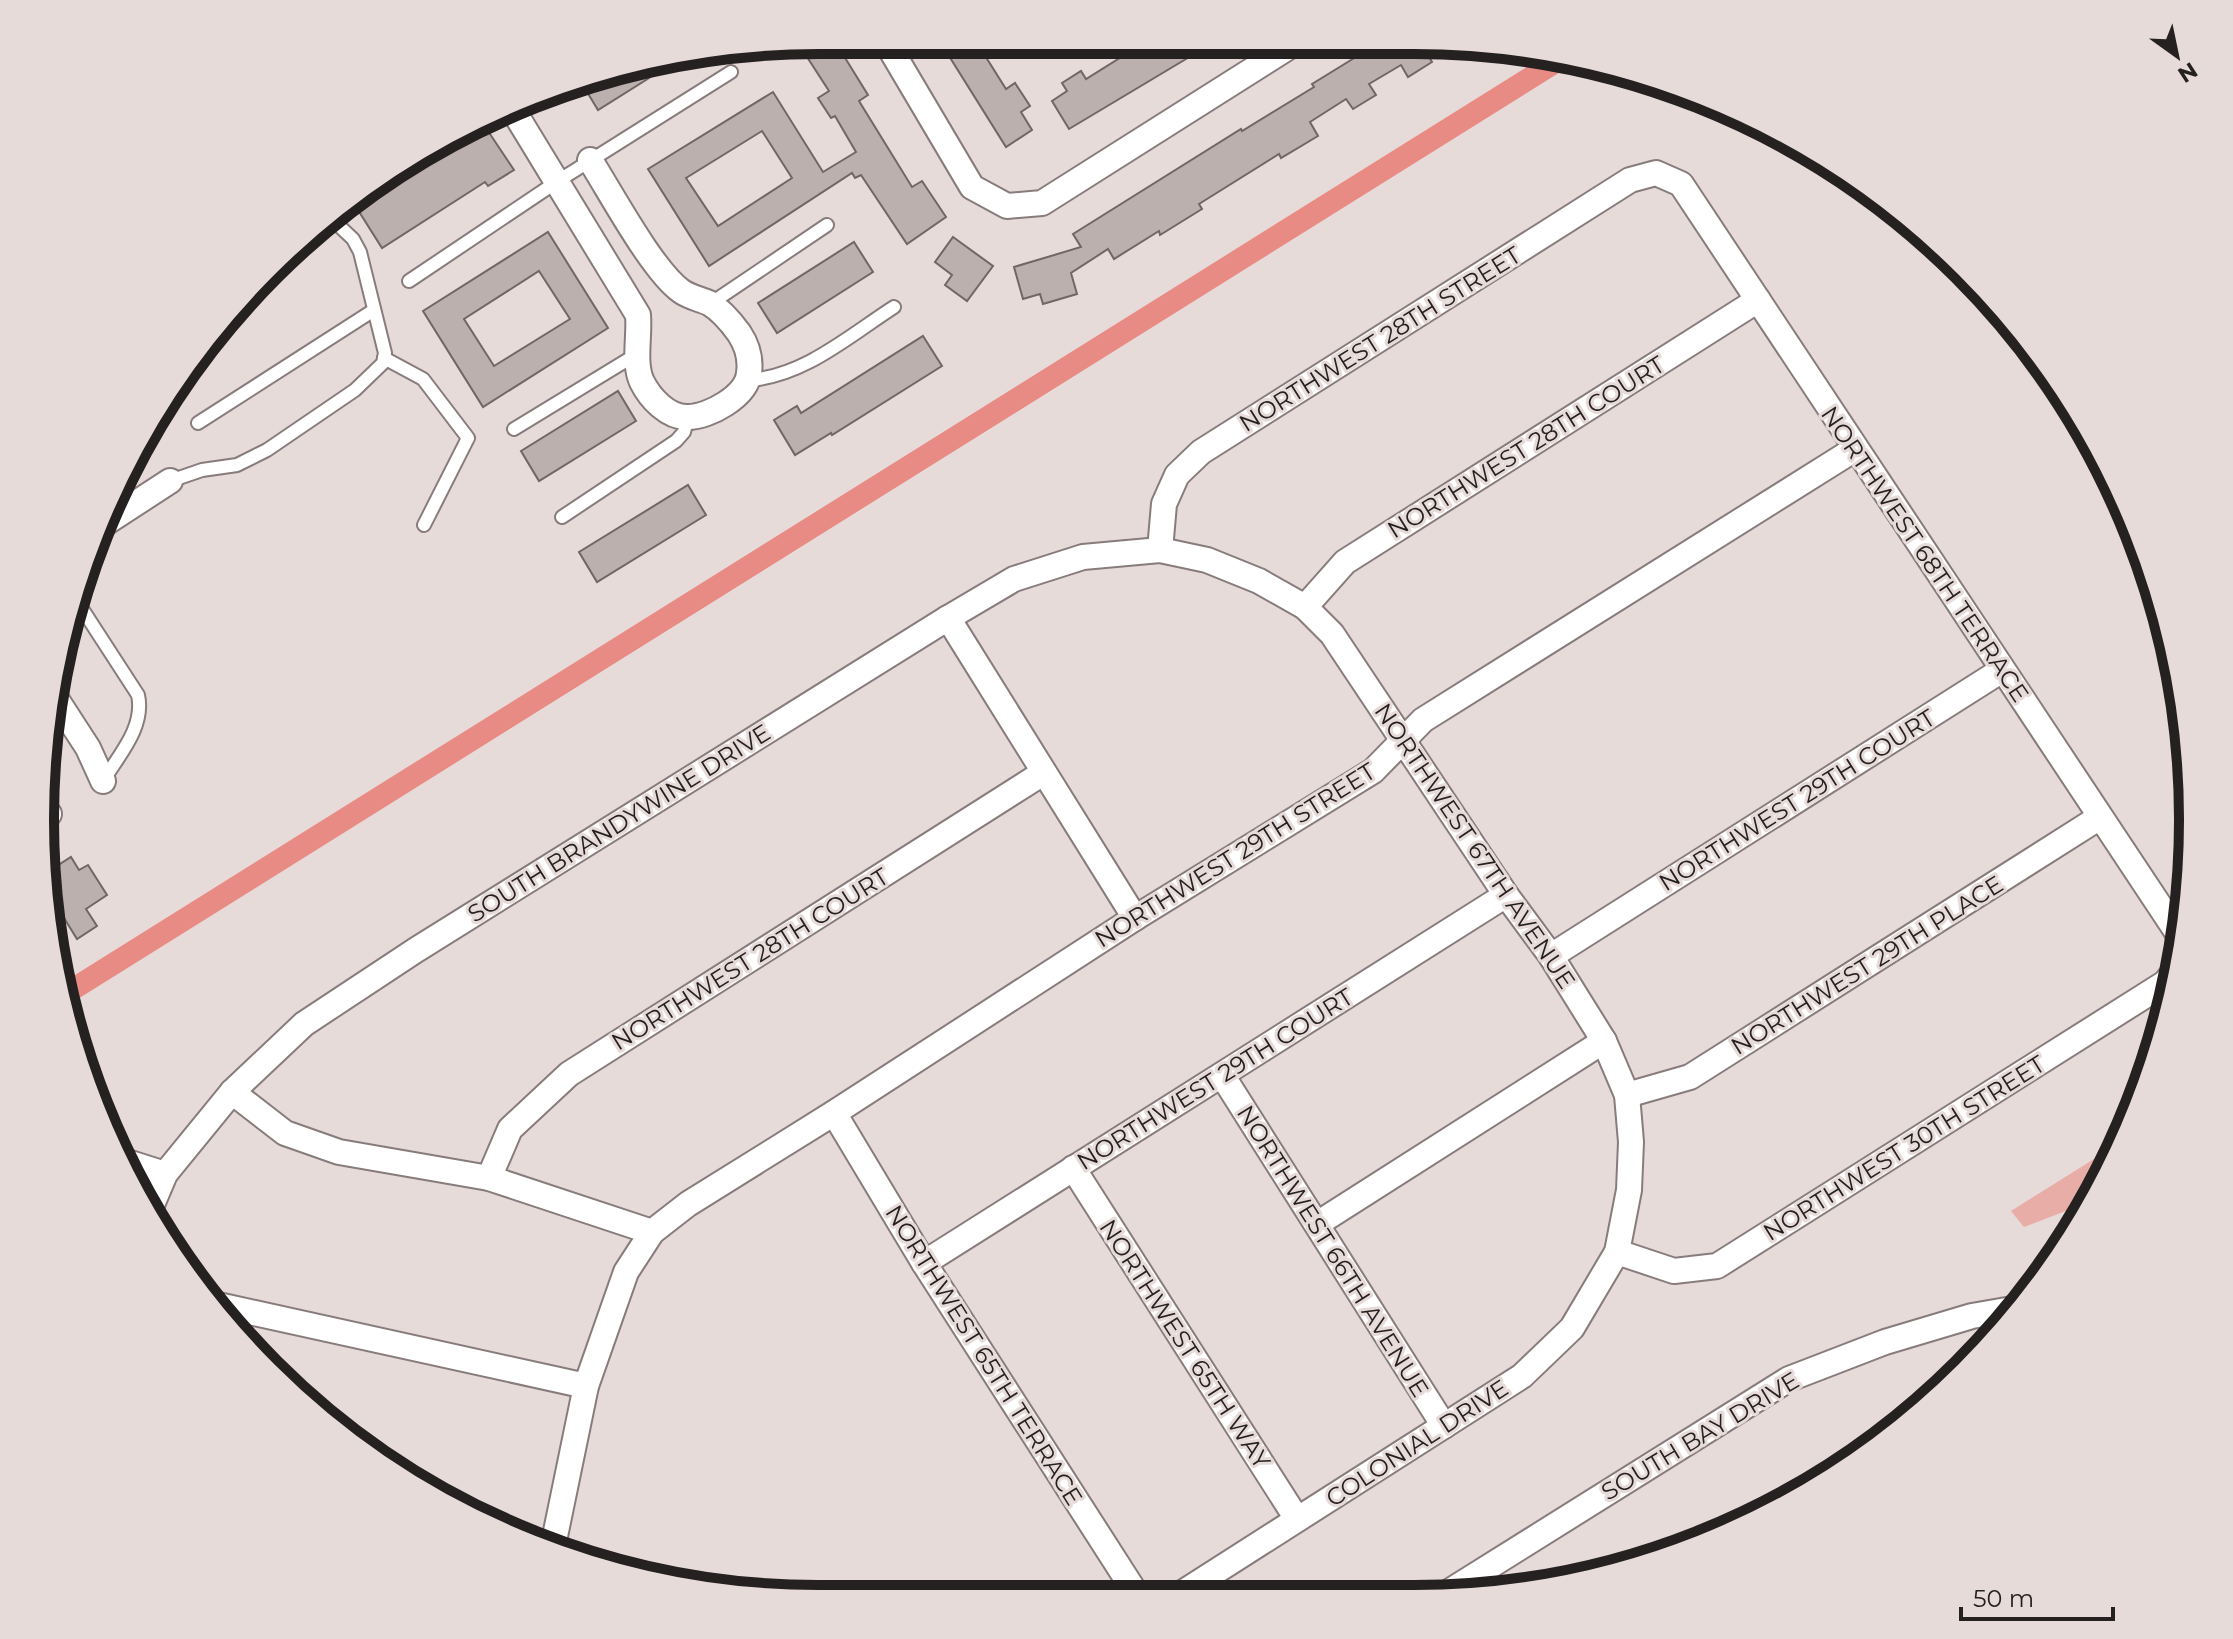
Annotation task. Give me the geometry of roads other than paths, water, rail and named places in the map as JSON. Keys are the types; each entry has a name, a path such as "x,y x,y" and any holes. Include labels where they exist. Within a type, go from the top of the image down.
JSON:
{"street":[{"path":"893,54 972,187 1007,206 1042,203 1277,54"},
{"path":"517,117 638,315 637,368 641,381 655,400 672,414 688,417 719,407 734,397 748,380 749,357 742,337 729,319 710,304 681,291 662,271 590,160"},
{"name":"NORTHWEST 68TH TERRACE","path":"1656,173 1681,184 2171,923"},
{"name":"NORTHWEST 28TH STREET","path":"1160,550 1164,504 1177,475 1201,452 1630,180 1656,173"},
{"name":"NORTHWEST 28TH COURT","path":"1305,607 1345,562 1758,300"},
{"name":"NORTHWEST 29TH STREET","path":"555,1537 586,1386 626,1272 652,1232 688,1204 1135,918 1373,771 1423,720 1855,449"},
{"path":"117,515 170,481"},
{"name":"NORTHWEST 67TH AVENUE","path":"1160,550 1207,560 1259,581 1305,607 1332,634 1405,739 1506,895 1551,956 1604,1041 1627,1095 1631,1142 1629,1190 1617,1252"},
{"name":"SOUTH BRANDYWINE DRIVE","path":"155,1198 165,1174 232,1092 304,1024 404,958 1014,579 1083,557 1160,550"},
{"path":"948,618 1135,918"},
{"name":"NORTHWEST 29TH COURT","path":"1551,956 2002,670"},
{"path":"63,709 88,748 103,781"},
{"name":"NORTHWEST 28TH COURT","path":"489,1178 510,1129 569,1074 1043,773"},
{"name":"NORTHWEST 29TH PLACE","path":"1627,1095 1690,1077 2100,817"},
{"name":"NORTHWEST 29TH COURT","path":"924,1263 1506,895"},
{"name":"NORTHWEST 30TH STREET","path":"1617,1252 1674,1271 1717,1266 2160,986"},
{"path":"1317,1224 1604,1041"},
{"name":"NORTHWEST 66TH AVENUE","path":"1222,1075 1444,1426"},
{"path":"232,1092 285,1133 339,1152 489,1178 652,1232"},
{"name":"NORTHWEST 65TH TERRACE","path":"834,1113 924,1263 1131,1585"},
{"path":"137,1165 165,1174"},
{"name":"NORTHWEST 65TH WAY","path":"1073,1168 1297,1519"},
{"name":"COLONIAL DRIVE","path":"1195,1585 1522,1376 1572,1328 1617,1252"},
{"path":"230,1308 586,1386"},
{"name":"SOUTH BAY DRIVE","path":"1463,1583 1789,1379 1885,1342 1972,1316 2000,1311"}],"lane":[{"path":"409,281 590,160 731,72"},
{"path":"170,481 202,470 237,465 267,450 355,390 383,363 360,252 353,239 338,225"},
{"path":"710,304 827,225"},
{"path":"748,380 771,379 792,371 894,307"},
{"path":"198,423 374,310"},
{"path":"514,429 637,354"},
{"path":"384,358 423,379 468,438 424,525"},
{"path":"562,517 676,441 684,432 688,417"},
{"path":"83,611 138,695 141,708 139,723 103,781"}],"waterway":[{"path":"73,989 1548,67"}]}
